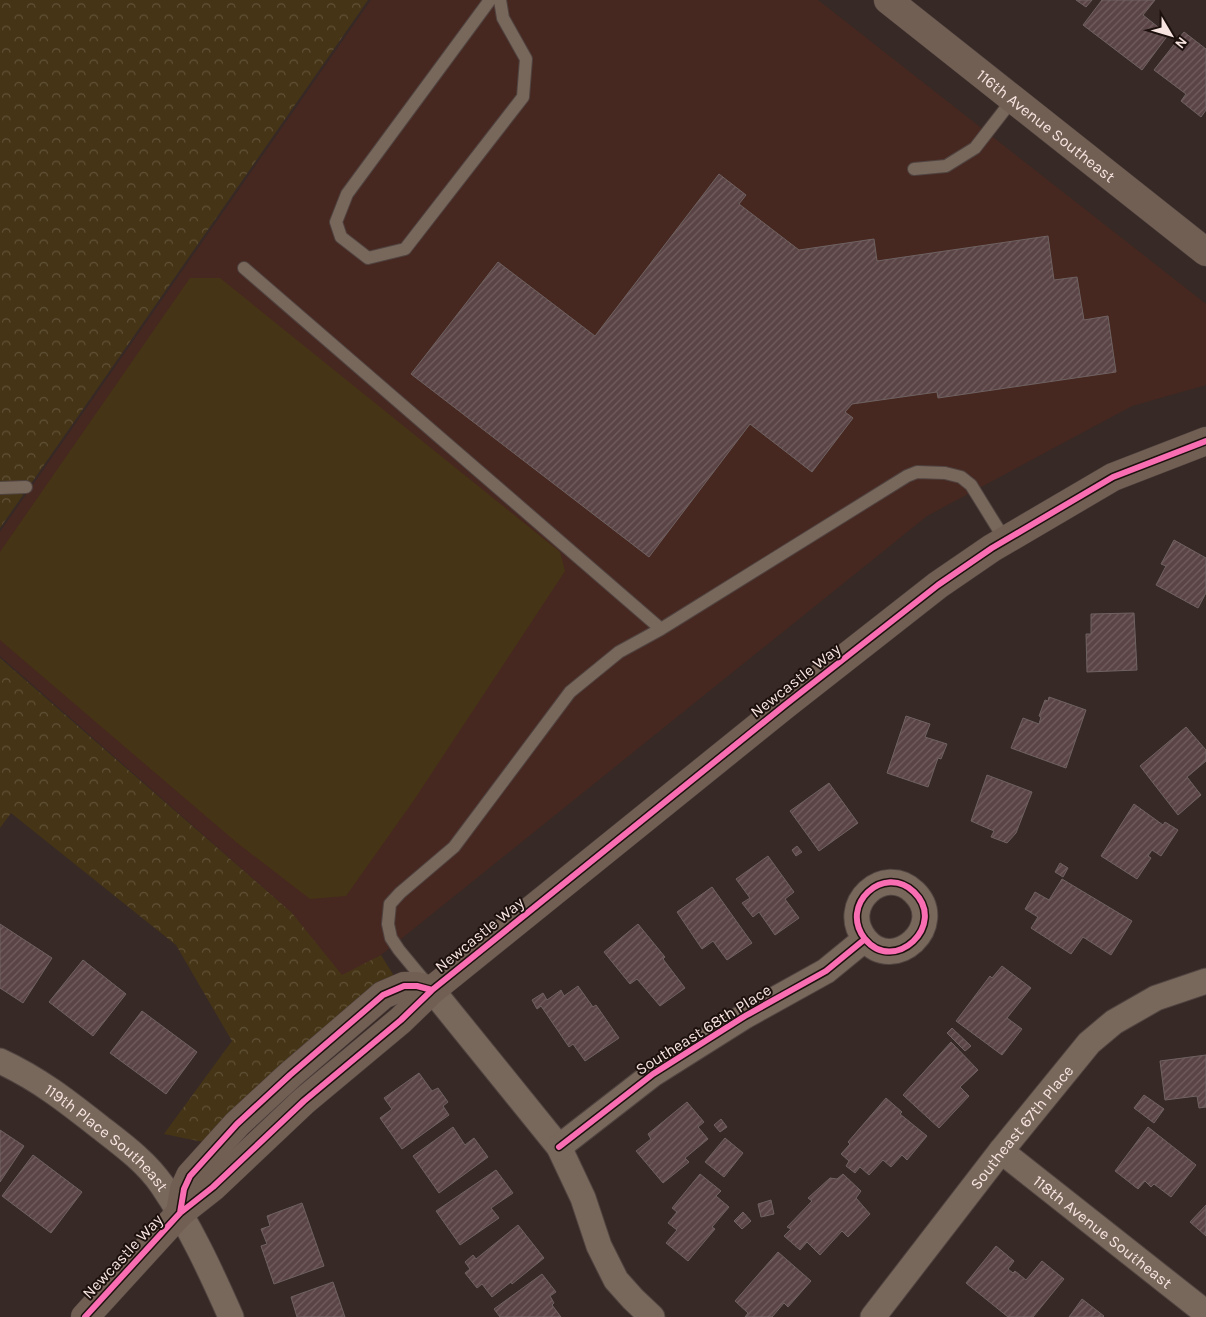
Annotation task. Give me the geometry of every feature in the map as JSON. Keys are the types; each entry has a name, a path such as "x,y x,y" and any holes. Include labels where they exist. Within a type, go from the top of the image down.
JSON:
{"main road":[{"name":"116th Avenue Southeast","path":"888,0 1206,252"},
{"name":"Newcastle Way","path":"85,1317 180,1214 213,1187 304,1101 412,1010 432,990 938,585 1006,540 1113,477 1206,441"}],"street":[{"path":"892,882 903,885 917,885 925,912 924,924 920,935 912,944 901,949 889,951 878,948 865,939 860,933 857,922 857,909 861,898 869,890 880,884 892,882"},
{"name":"Southeast 68th Place","path":"559,1147 653,1074 745,1016 826,971 865,939"},
{"name":"Southeast 67th Place","path":"873,1317 1001,1151 1089,1043 1114,1022 1156,998 1206,981"},
{"path":"432,990 559,1147 583,1198 599,1246 616,1280 652,1317"},
{"name":"119th Place Southeast","path":"0,1061 27,1074 58,1094 134,1153 161,1183 180,1214 231,1317"},
{"name":"118th Avenue Southeast","path":"1001,1151 1206,1313"}],"lane":[{"path":"490,0 347,194 336,222 341,237 368,258 405,249 524,97 526,59 503,18 500,0"},
{"path":"914,169 946,166 975,148 1013,99"},
{"path":"244,268 661,629"},
{"path":"432,990 399,950 392,938 388,924 390,904 400,893 454,847 570,692 619,652 661,629 907,476 917,472 944,473 961,477 971,485 1006,540"},
{"path":"0,488 26,487"}],"shaded area":[{"path":"371,0 818,0 1206,304 1206,385 1132,406 927,516 381,955 342,976 292,913 0,656 0,532"}],"green space":[{"path":"0,0 368,0 0,528"},
{"path":"190,278 220,278 560,552 565,571 414,800 346,896 310,899 236,842 0,640 0,552"},
{"path":"0,658 292,913 342,975 381,955 402,989 223,1146 164,1134 232,1041 176,945 11,813 0,828"}],"building":[{"path":"1076,0 1092,0 1086,7"},
{"path":"1102,0 1155,0 1143,15 1168,35 1142,70 1083,25"},
{"path":"1184,32 1206,49 1206,110 1201,117 1181,101 1186,94 1154,70"},
{"path":"719,174 746,195 739,204 799,250 874,239 877,261 1048,236 1054,280 1077,277 1084,320 1108,316 1116,372 938,398 937,392 852,404 845,412 853,418 812,472 750,424 649,557 411,374 498,262 595,336"},
{"path":"1174,540 1206,558 1206,593 1198,608 1156,585 1166,566 1161,564"},
{"path":"1134,613 1137,670 1087,672 1086,634 1091,634 1091,614"},
{"path":"1049,697 1086,710 1066,768 1011,748 1023,718 1039,724 1041,717 1039,716 1045,700 1048,701"},
{"path":"906,716 930,724 925,737 947,744 941,759 938,758 928,787 887,773"},
{"path":"1186,727 1206,750 1206,761 1187,777 1201,795 1178,815 1140,766"},
{"path":"987,775 1032,792 1016,833 1007,843 991,837 994,831 971,821"},
{"path":"829,783 858,823 819,851 790,811"},
{"path":"1134,804 1163,825 1165,822 1178,830 1161,856 1152,850 1148,856 1151,858 1137,879 1101,856"},
{"path":"797,846 802,852 796,856 792,850"},
{"path":"768,856 794,892 785,899 799,918 775,935 759,912 753,917 742,903 750,898 736,879"},
{"path":"1060,863 1068,868 1063,877 1055,872"},
{"path":"1062,879 1132,921 1111,955 1083,937 1071,954 1031,928 1038,917 1025,909 1035,892 1049,900"},
{"path":"712,887 752,943 727,960 713,941 702,949 677,912"},
{"path":"0,924 52,958 23,1003 0,988"},
{"path":"638,924 665,957 663,959 685,988 660,1006 637,979 630,984 604,952"},
{"path":"83,960 126,994 93,1036 49,1002"},
{"path":"1002,966 1031,988 1007,1018 1022,1029 1002,1055 956,1021 990,976 992,978"},
{"path":"578,986 593,1007 596,1005 619,1038 585,1061 573,1044 569,1047 541,1006 537,1009 532,1000 543,993 547,1000 561,990 564,996"},
{"path":"142,1011 197,1052 166,1094 110,1053"},
{"path":"952,1028 971,1046 965,1051 947,1033"},
{"path":"951,1042 978,1070 960,1087 969,1096 939,1128 903,1095"},
{"path":"1206,1055 1206,1107 1199,1108 1197,1096 1165,1100 1160,1061"},
{"path":"419,1073 432,1091 438,1088 448,1102 443,1106 449,1115 402,1149 380,1118 392,1109 384,1098"},
{"path":"1144,1095 1164,1109 1154,1123 1134,1108"},
{"path":"886,1098 902,1112 900,1114 927,1136 907,1160 902,1155 891,1167 883,1160 869,1175 860,1167 855,1173 846,1166 849,1161 841,1154 850,1144 848,1142"},
{"path":"687,1102 704,1122 698,1127 708,1139 685,1158 689,1162 663,1183 636,1151 651,1139 648,1134"},
{"path":"721,1119 727,1127 720,1132 714,1125"},
{"path":"453,1127 465,1145 474,1138 488,1157 439,1193 413,1156"},
{"path":"1148,1127 1196,1165 1171,1197 1154,1184 1151,1187 1145,1181 1138,1189 1115,1171"},
{"path":"0,1130 24,1146 0,1182"},
{"path":"725,1138 743,1153 724,1177 705,1162"},
{"path":"33,1155 82,1192 51,1233 2,1196"},
{"path":"496,1170 513,1193 491,1208 499,1218 460,1245 436,1211"},
{"path":"700,1174 721,1191 716,1196 729,1207 712,1227 715,1229 688,1261 666,1243 677,1230 668,1223 677,1212 672,1208"},
{"path":"843,1174 861,1191 856,1198 870,1214 848,1237 842,1231 820,1255 807,1242 800,1250 784,1236 791,1229 787,1227 812,1201 808,1198 830,1178 837,1179"},
{"path":"771,1200 774,1214 761,1217 758,1204"},
{"path":"302,1203 324,1266 274,1284 261,1246 267,1244 261,1229 270,1226 267,1216"},
{"path":"1206,1205 1206,1236 1190,1222"},
{"path":"743,1212 751,1221 742,1229 734,1221"},
{"path":"518,1225 544,1258 512,1284 511,1282 492,1297 482,1284 477,1288 465,1273 470,1269 465,1262 473,1255 476,1259"},
{"path":"996,1246 1014,1261 1008,1269 1013,1273 1015,1271 1026,1280 1042,1261 1064,1279 1033,1317 1008,1317 966,1283"},
{"path":"778,1252 811,1281 788,1307 784,1303 772,1317 745,1317 748,1313 735,1301"},
{"path":"542,1274 556,1292 550,1296 554,1303 552,1305 561,1317 500,1317 494,1309"},
{"path":"333,1282 345,1317 297,1317 291,1297"},
{"path":"1082,1299 1104,1316 1069,1317"}],"cycle path":[{"path":"85,1317 180,1213 213,1187 304,1101 401,1020 432,990 785,705 938,585 992,548 1113,477 1206,441"},
{"path":"559,1147 653,1074 745,1016 826,971 865,939 877,949 890,951 902,949 913,941 921,931 925,918 923,905 914,892 902,884 890,882 878,885 868,892 861,902 857,913 858,926 865,939"},
{"path":"180,1213 184,1189 190,1176 237,1124 290,1075 383,995 404,986 417,986 432,990"}]}
